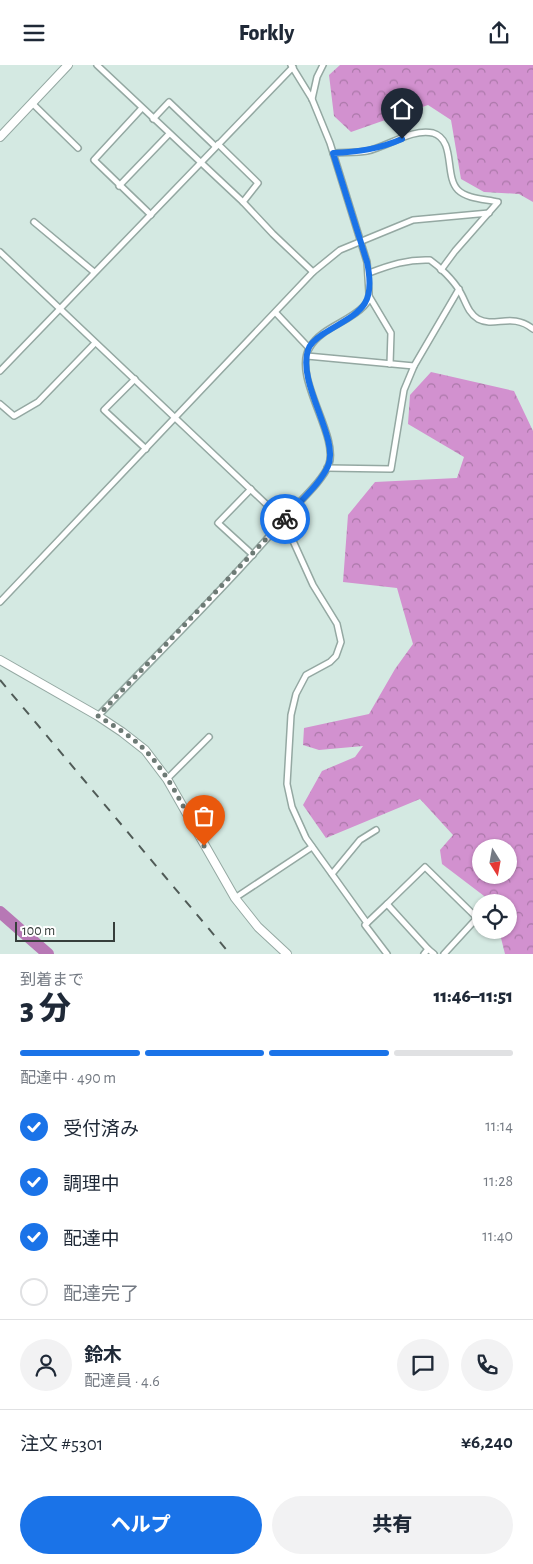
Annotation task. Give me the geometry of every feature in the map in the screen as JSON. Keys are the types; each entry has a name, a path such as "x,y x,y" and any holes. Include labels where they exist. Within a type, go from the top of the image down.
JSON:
{"street":[{"path":"0,137 68,65"},
{"path":"97,65 243,202 313,273"},
{"path":"312,99 316,77 324,65"},
{"path":"0,371 292,66 312,99 333,153 369,273 369,296 391,333 390,363"},
{"path":"153,119 169,102 258,183 243,202"},
{"path":"32,103 78,148"},
{"path":"142,108 94,160 151,215"},
{"path":"119,186 169,134"},
{"path":"333,153 366,151 415,135 435,134 443,141 447,151 453,183 459,191 498,202 441,270"},
{"path":"0,602 313,273 340,250 413,220 489,213"},
{"path":"34,222 94,273"},
{"path":"0,252 284,521 313,585 330,611 340,634 340,649 336,656 330,662 306,675 300,683 293,702 287,784 296,815 312,847 387,954"},
{"path":"369,273 393,264 417,259 430,260 459,289 468,310 479,319 492,322 504,319 516,320 533,329"},
{"path":"327,468 391,469 404,390 414,366 459,289"},
{"path":"98,716 253,555 284,521 329,465 329,443 311,393 307,356 314,340 359,312 369,296"},
{"path":"276,313 309,348"},
{"path":"0,404 14,416 38,402 95,343"},
{"path":"307,356 414,366"},
{"path":"135,379 104,410 146,449"},
{"path":"251,489 218,523 253,555"},
{"path":"0,660 98,716 135,741 168,779 235,898 258,927 287,954"},
{"path":"168,779 209,737"},
{"path":"332,874 360,840 376,829"},
{"path":"235,898 312,847"},
{"path":"367,923 425,867 477,918 444,954"},
{"path":"387,904 434,954"},
{"path":"424,954 428,949"}],"green space":[{"path":"340,65 533,65 533,202 519,194 484,192 461,179 451,120 428,105 351,132 334,116 329,75"},
{"path":"431,372 514,391 533,431 533,954 505,954 501,939 517,939 517,894 481,894 442,864 440,850 453,835 420,799 326,838 303,805 322,771 355,757 363,746 319,750 303,745 304,728 369,714 395,669 413,644 397,588 343,582 348,515 375,482 457,478 464,457 408,424 410,395"}],"waterway":[{"path":"0,912 48,954"}],"railway":[{"path":"0,680 230,954"}],"way so far":[{"path":"204,846 168,779 156,763 135,741 98,716 253,555 285,519"}],"route":[{"path":"285,519 318,481 329,465 329,443 311,393 307,367 308,349 314,340 359,312 369,300 367,262 333,153 366,151 384,147 402,139"}]}
